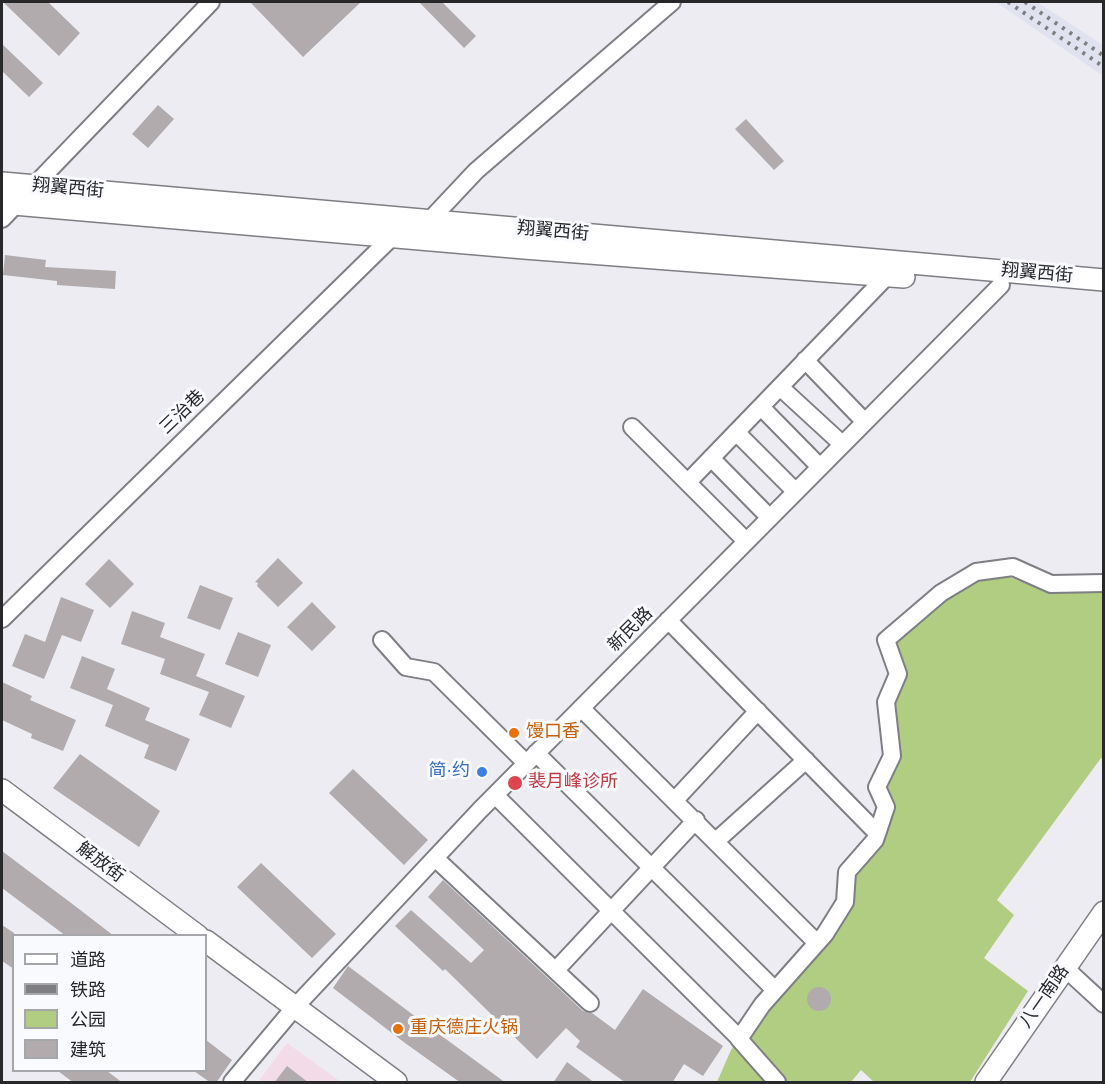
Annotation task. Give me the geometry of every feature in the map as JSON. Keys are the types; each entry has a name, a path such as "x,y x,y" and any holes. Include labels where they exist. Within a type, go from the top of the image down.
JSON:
{"main road":[{"name":"翔翼西街","path":"2,183 1104,280"},
{"name":"翔翼西街","path":"6,208 393,236 1104,293"},
{"name":"解放街","path":"2,790 195,934"},
{"path":"2,802 178,934"},
{"name":"八一南路","path":"996,1083 1069,971 1104,912"},
{"name":"八一南路","path":"986,1083 1069,971 1104,929"},
{"path":"207,942 379,1083"},
{"path":"207,955 396,1083"}],"street":[{"path":"6,208 33,186 211,2"},
{"path":"429,221 476,171 672,2"},
{"name":"三治巷","path":"2,618 393,236"},
{"path":"688,482 887,276"},
{"name":"新民路","path":"232,1083 291,1011 495,795 1000,285"},
{"path":"806,360 865,422"},
{"path":"780,387 842,444"},
{"path":"760,407 820,467"},
{"path":"632,427 746,541"},
{"path":"736,432 795,492"},
{"path":"711,458 770,517"},
{"path":"739,1038 762,1005 817,943 845,903 847,872 875,840 886,807 877,787 892,756 886,702 898,674 886,640 941,593 976,572 1013,567 1052,584 1104,584"},
{"path":"668,620 877,833"},
{"path":"381,640 406,667 434,672 531,758 651,868 775,990"},
{"path":"580,708 696,820 817,943"},
{"path":"675,800 758,711"},
{"path":"716,841 806,760"},
{"path":"495,795 739,1038 777,1083"},
{"path":"556,970 696,820"},
{"path":"435,858 590,1002"},
{"path":"1069,971 1104,1004"}],"shaded area":[{"path":"996,2 1037,2 1103,45 1103,76"},
{"path":"287,1043 341,1082 258,1082"}],"green space":[{"path":"991,570 1041,589 1103,591 1103,760 1101,758 997,900 1014,915 984,958 1028,991 970,1082 874,1082 861,1070 851,1082 717,1082 731,1050 763,1002 827,932 847,872 886,807 877,787 892,757 885,697 900,669 886,640 941,593"}],"building":[{"path":"3,2 48,2 80,33 59,56"},
{"path":"250,2 361,2 303,57"},
{"path":"419,2 442,2 476,36 464,48"},
{"path":"2,44 43,83 29,97 2,71"},
{"path":"158,105 174,119 148,148 132,134"},
{"path":"746,119 784,161 774,170 735,129"},
{"path":"5,255 46,260 45,267 116,271 115,289 57,285 57,281 3,275"},
{"path":"278,558 303,583 278,607 255,582"},
{"path":"109,559 134,584 110,608 85,584"},
{"path":"200,585 233,598 220,630 187,618"},
{"path":"61,597 94,610 81,642 62,635 44,679 12,666 25,634 45,642"},
{"path":"312,602 336,627 312,651 287,627"},
{"path":"132,611 165,623 160,637 205,654 196,676 245,696 231,728 199,715 209,692 160,674 165,659 121,644"},
{"path":"238,632 271,645 258,677 225,664"},
{"path":"82,656 115,669 107,689 150,708 145,720 190,739 176,771 144,758 149,745 105,726 113,705 70,688"},
{"path":"2,682 32,696 30,700 76,720 63,751 31,738 32,734 2,720"},
{"path":"80,754 160,811 139,847 53,788"},
{"path":"353,769 428,840 404,865 329,793"},
{"path":"2,851 111,934 63,934 2,888"},
{"path":"261,863 336,934 312,958 237,887"},
{"path":"443,880 583,1011 592,1013 615,1030 643,989 723,1046 703,1076 684,1064 672,1083 626,1083 576,1047 580,1041 566,1028 537,1059 445,969 443,971 395,926 411,910 471,963 484,950 428,897"},
{"path":"2,925 14,933 12,934 12,968 2,961"},
{"path":"348,966 506,1083 461,1083 405,1043 333,988"},
{"path":"819,987 828,990 831,999 828,1008 819,1011 810,1008 807,999 810,990"},
{"path":"207,1041 232,1060 216,1083 211,1083 195,1072 207,1072"},
{"path":"567,1062 595,1083 553,1083"},
{"path":"287,1066 309,1083 274,1083"},
{"path":"59,1072 108,1072 123,1083 74,1083"}],"railway":[{"path":"1008,2 1104,67"},
{"path":"1025,2 1104,56"}],"place":[{"name":"馒口香","path":"514,733"},
{"name":"简·约","path":"482,772"},
{"name":"裴月峰诊所","path":"515,783"},
{"name":"重庆德庄火锅","path":"398,1029"}]}
